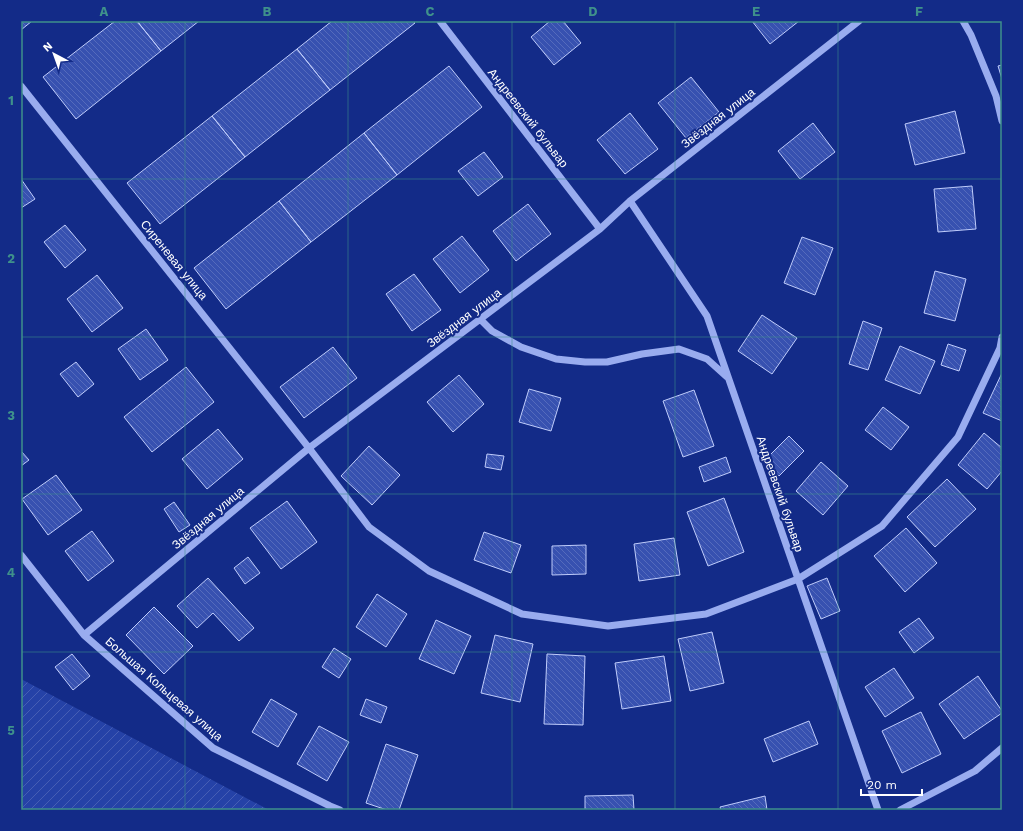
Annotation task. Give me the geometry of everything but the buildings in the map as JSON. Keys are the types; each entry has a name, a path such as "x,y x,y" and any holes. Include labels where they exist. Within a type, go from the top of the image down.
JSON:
{"street":[{"name":"Андреевский бульвар","path":"440,21 600,229"},
{"name":"Звёздная улица","path":"84,635 309,448 600,229 630,201 859,21"},
{"path":"963,21 971,35 996,96 1002,121"},
{"name":"Сиреневая улица","path":"21,86 370,526 429,571 522,614 608,626 699,615 706,614 798,579 882,526 958,437 1000,348 1002,337"},
{"name":"Андреевский бульвар","path":"630,201 707,316 878,810"},
{"path":"480,319 492,331 521,347 556,359 586,362 607,362 642,354 679,350 708,359 728,378"},
{"name":"Большая Кольцевая улица","path":"21,555 84,635 213,748 340,810"},
{"path":"900,810 975,771 1002,748"}],"shaded area":[{"path":"21,679 269,810 21,810"}]}
